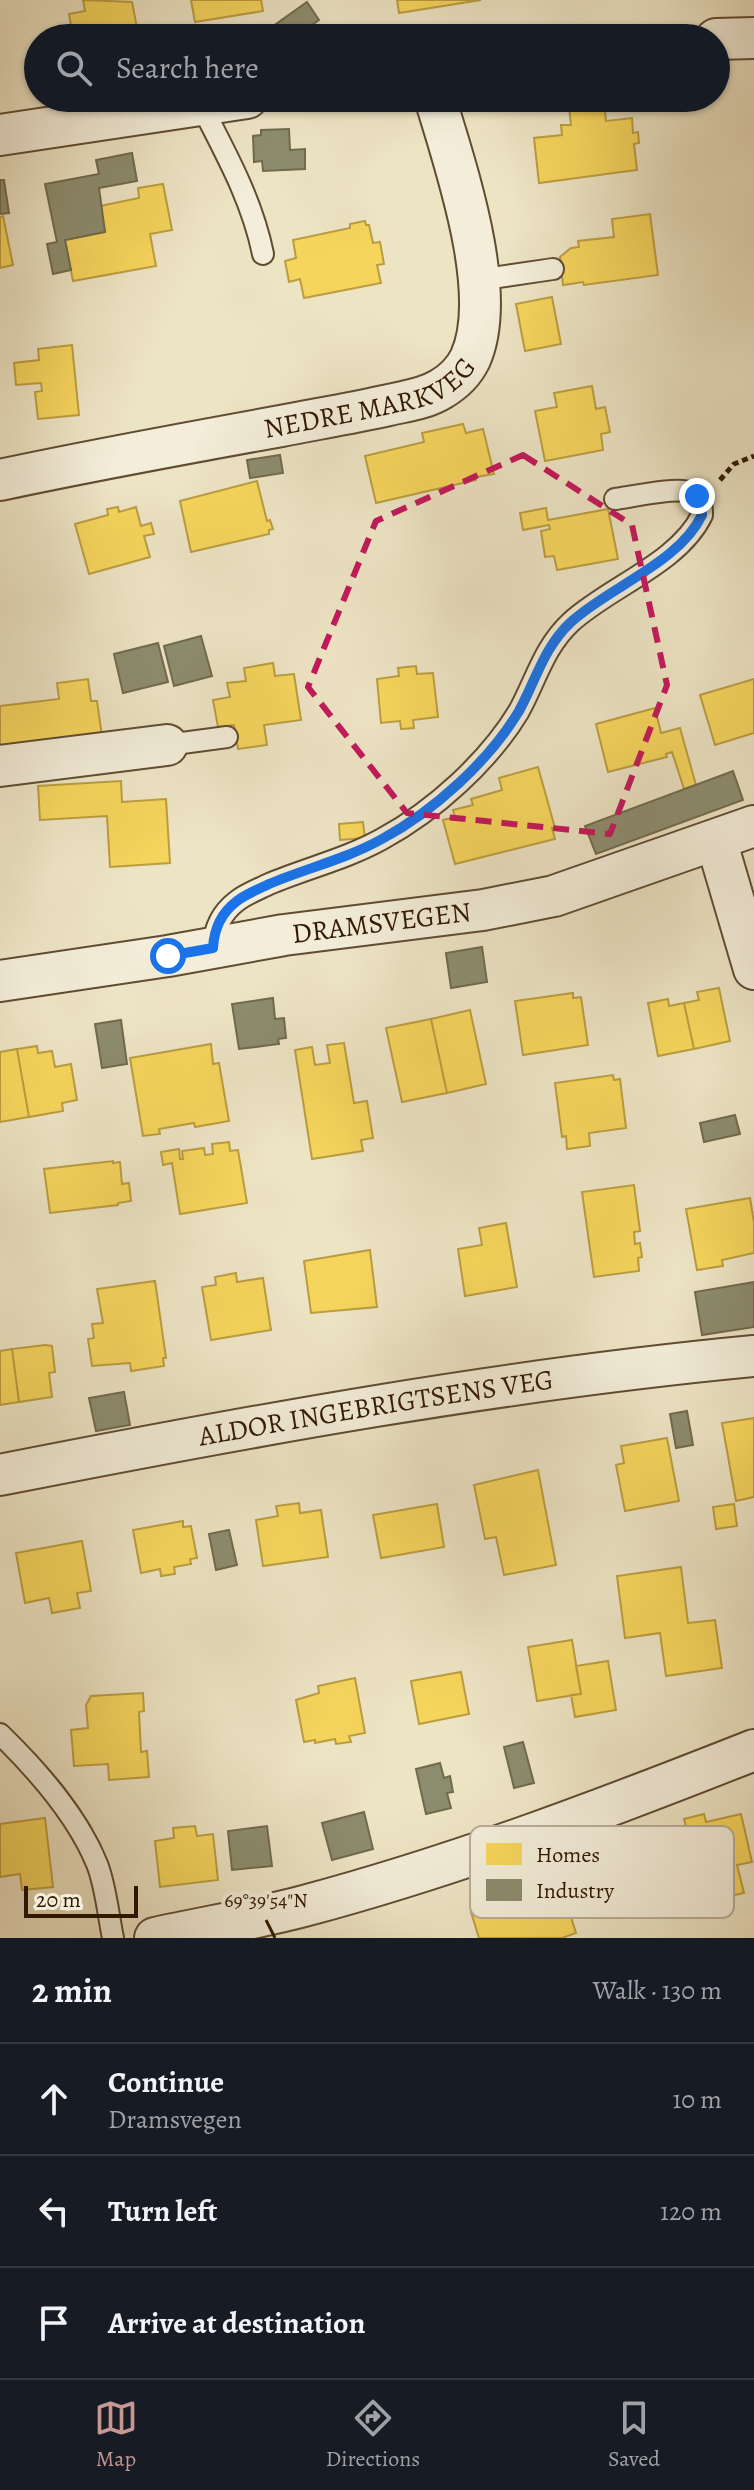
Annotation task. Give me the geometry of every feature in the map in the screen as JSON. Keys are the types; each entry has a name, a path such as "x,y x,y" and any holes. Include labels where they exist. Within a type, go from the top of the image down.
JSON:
{"street":[{"path":"730,39 754,38"},
{"path":"0,135 154,112"},
{"name":"NEDRE MARKVEG","path":"0,480 417,399 440,390 459,375 472,356 479,331 478,280 456,165 439,112"},
{"path":"0,766 167,745"},
{"name":"DRAMSVEGEN","path":"0,981 284,935 483,910 554,896 754,826"},
{"path":"716,840 754,969"},
{"name":"ALDOR INGEBRIGTSENS VEG","path":"0,1475 216,1433 452,1395 645,1366 754,1356"},
{"path":"557,1826 754,1750"},
{"path":"155,1938 302,1906 470,1856"}],"lane":[{"path":"205,112 241,182 257,226 263,254"},
{"path":"478,280 553,269"},
{"path":"213,948 218,923 238,900 290,875 354,853 397,831 476,767 519,709 549,646 571,622 685,539 702,515 701,502 693,493 685,491 615,499"},
{"path":"167,745 227,737"},
{"path":"0,1734 23,1756 64,1806 88,1844 99,1867 113,1938"}],"path":[{"path":"701,502 728,469 754,456"}],"highlighted area":[{"path":"523,455 632,525 667,685 610,834 407,813 308,687 376,521"}],"building: Homes":[{"path":"83,0 132,2 136,24 71,24 69,14 85,11"},
{"path":"191,0 261,0 263,11 195,22"},
{"path":"397,0 481,0 399,13"},
{"path":"570,112 605,112 606,121 632,118 633,133 638,132 639,143 634,144 637,170 539,183 534,138 562,135 561,125 571,125"},
{"path":"163,184 172,230 150,234 156,266 73,281 65,240 105,232 100,206 139,198 138,188"},
{"path":"650,214 658,275 563,285 560,257 571,248 579,247 578,241 614,237 612,219"},
{"path":"3,216 13,265 0,268 0,217"},
{"path":"365,221 373,243 380,242 384,264 377,265 381,283 304,298 300,279 289,282 285,261 296,258 293,240 350,228 350,224"},
{"path":"552,297 561,344 525,351 516,304"},
{"path":"72,345 79,415 38,419 35,392 42,391 41,383 16,385 14,363 39,360 38,349"},
{"path":"592,386 596,409 605,407 610,432 601,434 603,450 545,461 535,411 557,407 554,393"},
{"path":"463,424 466,433 483,429 494,474 376,503 365,456 424,442 422,433"},
{"path":"257,481 267,521 270,520 273,529 269,530 269,534 191,552 180,501"},
{"path":"118,507 119,512 136,507 141,526 151,523 154,534 144,536 150,557 89,574 75,524 108,515 107,509"},
{"path":"546,508 548,520 608,509 618,559 557,570 554,556 545,557 541,531 550,529 549,525 523,530 520,513"},
{"path":"273,663 275,676 294,674 301,720 264,725 267,745 238,749 234,725 218,727 213,700 230,697 227,683 246,681 244,668"},
{"path":"416,666 417,674 433,673 438,717 413,720 414,728 401,729 400,721 381,723 377,679 399,676 398,668"},
{"path":"88,679 91,701 97,701 103,743 0,758 0,706 59,699 57,683"},
{"path":"754,679 754,733 715,745 700,695"},
{"path":"655,708 661,733 680,728 696,785 684,789 672,752 666,754 667,757 608,772 596,724"},
{"path":"538,767 555,828 552,828 555,839 455,864 443,820 455,817 453,810 473,805 471,799 502,790 499,778"},
{"path":"121,781 122,802 166,799 170,863 110,867 107,816 40,820 38,786"},
{"path":"363,822 365,838 340,840 339,824"},
{"path":"719,988 730,1041 694,1049 684,1003 699,1000 697,992"},
{"path":"573,993 573,998 581,997 588,1045 523,1055 515,1001"},
{"path":"668,999 669,1006 684,1003 694,1049 658,1056 648,1003"},
{"path":"470,1010 486,1084 447,1093 431,1019"},
{"path":"431,1019 447,1093 402,1102 386,1028"},
{"path":"344,1043 354,1103 367,1101 373,1138 361,1140 363,1151 312,1159 295,1050 312,1047 315,1065 330,1063 327,1045"},
{"path":"211,1044 213,1064 219,1063 229,1121 159,1129 160,1134 143,1136 130,1058"},
{"path":"37,1046 38,1053 52,1051 55,1067 71,1064 77,1100 62,1103 63,1111 29,1117 17,1049"},
{"path":"17,1049 29,1117 0,1122 0,1052"},
{"path":"613,1075 614,1080 620,1079 626,1128 589,1133 590,1146 567,1149 566,1136 562,1137 555,1083"},
{"path":"229,1142 230,1151 238,1150 247,1203 180,1214 172,1163 163,1165 161,1152 179,1149 180,1159 183,1159 182,1151 204,1148 205,1155 213,1154 212,1144"},
{"path":"120,1162 122,1184 129,1183 131,1201 50,1213 44,1169"},
{"path":"634,1185 640,1231 634,1232 635,1244 640,1243 642,1257 638,1258 639,1271 594,1277 582,1192"},
{"path":"750,1198 754,1253 722,1260 723,1266 697,1270 686,1209"},
{"path":"506,1223 517,1287 465,1296 458,1249 482,1245 479,1228"},
{"path":"370,1250 377,1307 311,1313 304,1261"},
{"path":"236,1273 237,1282 263,1278 271,1330 211,1340 202,1287 216,1285 215,1277"},
{"path":"155,1281 166,1358 163,1358 164,1366 131,1371 130,1363 92,1366 88,1339 94,1338 92,1324 103,1323 97,1289"},
{"path":"52,1346 55,1372 49,1373 52,1397 19,1402 12,1349"},
{"path":"12,1349 19,1402 0,1405 0,1351"},
{"path":"754,1418 754,1497 736,1501 722,1423"},
{"path":"667,1438 679,1501 625,1511 616,1465 624,1463 621,1446"},
{"path":"538,1470 556,1565 504,1575 496,1537 485,1539 474,1485"},
{"path":"299,1503 300,1513 321,1510 328,1557 263,1566 256,1520 278,1516 276,1506"},
{"path":"437,1504 444,1547 381,1558 373,1515"},
{"path":"734,1504 737,1526 716,1529 713,1507"},
{"path":"183,1521 183,1527 191,1526 197,1558 190,1559 191,1564 174,1567 175,1574 161,1576 160,1569 141,1573 133,1530"},
{"path":"82,1541 91,1591 77,1593 80,1608 52,1613 49,1598 25,1603 16,1553"},
{"path":"681,1567 688,1623 715,1620 722,1668 666,1676 660,1633 625,1638 617,1576"},
{"path":"572,1640 581,1694 537,1701 528,1647"},
{"path":"608,1661 616,1710 575,1717 571,1695 581,1694 576,1666"},
{"path":"461,1672 469,1714 419,1724 411,1681"},
{"path":"355,1678 365,1733 349,1736 351,1742 336,1744 335,1739 304,1742 296,1700 319,1693 318,1686"},
{"path":"143,1693 144,1711 139,1712 141,1752 147,1751 149,1777 109,1780 108,1764 74,1766 71,1730 88,1728 86,1705 91,1696"},
{"path":"704,1814 706,1822 741,1814 752,1862 737,1865 744,1893 734,1895 734,1826 686,1826 684,1819"},
{"path":"45,1818 53,1887 22,1890 20,1874 0,1877 0,1824"},
{"path":"195,1826 197,1836 213,1834 218,1880 160,1887 155,1841 174,1838 173,1828"},
{"path":"473,1918 571,1918 576,1933 562,1938 479,1938"}],"building: Industry":[{"path":"307,2 319,20 313,24 276,24"},
{"path":"289,129 290,150 305,149 305,169 263,171 262,161 254,162 253,136 261,135 261,130"},
{"path":"132,153 137,181 99,188 105,232 65,240 71,270 53,274 47,244 57,242 45,184 99,174 96,160"},
{"path":"0,180 4,180 9,213 0,214"},
{"path":"280,455 283,473 250,478 247,460"},
{"path":"201,636 212,676 174,686 164,646"},
{"path":"158,643 168,682 123,693 114,654"},
{"path":"733,771 743,800 596,854 585,826"},
{"path":"482,947 487,982 451,988 446,953"},
{"path":"273,998 275,1019 284,1018 286,1038 278,1039 279,1044 239,1049 232,1004"},
{"path":"121,1020 127,1064 102,1068 95,1024"},
{"path":"735,1115 740,1134 704,1142 700,1123"},
{"path":"754,1282 754,1327 702,1335 695,1292"},
{"path":"124,1392 130,1425 96,1431 89,1398"},
{"path":"687,1411 693,1445 676,1448 670,1414"},
{"path":"229,1530 237,1565 216,1570 209,1534"},
{"path":"523,1742 534,1783 514,1788 504,1747"},
{"path":"440,1763 444,1778 450,1776 453,1792 447,1793 451,1808 426,1814 416,1769"},
{"path":"364,1812 373,1849 332,1860 322,1823"},
{"path":"267,1826 272,1866 232,1870 228,1831"}],"route":[{"path":"168,956 213,948 218,923 238,900 290,875 354,853 397,831 476,767 519,709 549,646 571,622 685,539 702,515 697,496"}]}
